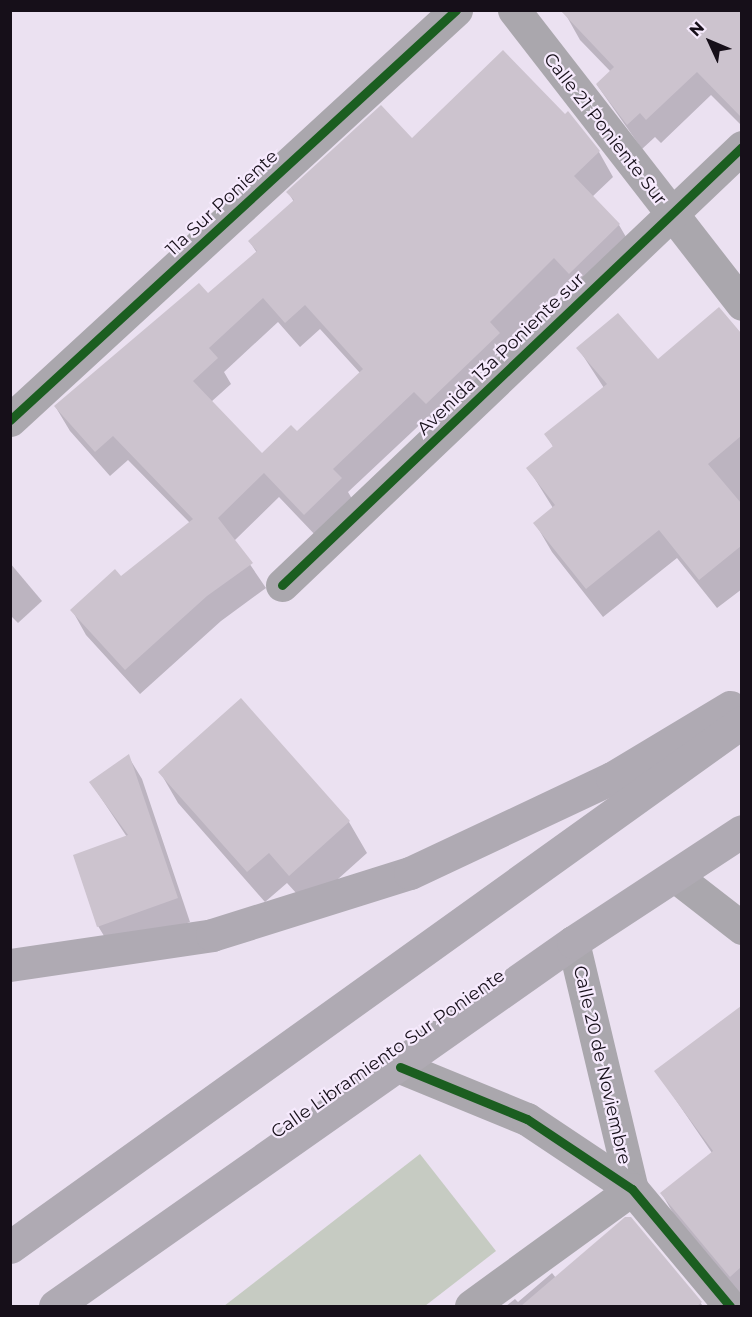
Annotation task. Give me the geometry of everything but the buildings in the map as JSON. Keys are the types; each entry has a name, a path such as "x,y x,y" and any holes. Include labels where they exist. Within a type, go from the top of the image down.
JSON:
{"main road":[{"path":"10,965 213,935 410,873 612,778 741,700"},
{"path":"10,1247 741,723"},
{"name":"Calle Libramiento Sur Poniente","path":"55,1306 400,1067 573,942 741,831"}],"street":[{"name":"11a Sur Poniente","path":"10,420 456,10"},
{"name":"Calle 21 Poniente Sur","path":"514,10 741,304"},
{"name":"Avenida 13a Poniente sur","path":"282,585 741,147"},
{"path":"675,876 741,928"},
{"name":"Calle 20 de Noviembre","path":"573,942 632,1189"},
{"name":"Calle 20 de Noviembre","path":"400,1067 527,1119 632,1189 730,1306"},
{"path":"471,1306 632,1189"}],"shaded area":[{"path":"420,1154 496,1251 425,1306 224,1306"}],"cycle path":[{"path":"10,420 456,10"},
{"path":"282,585 742,147"},
{"path":"400,1067 527,1119 632,1189 730,1306"}]}
